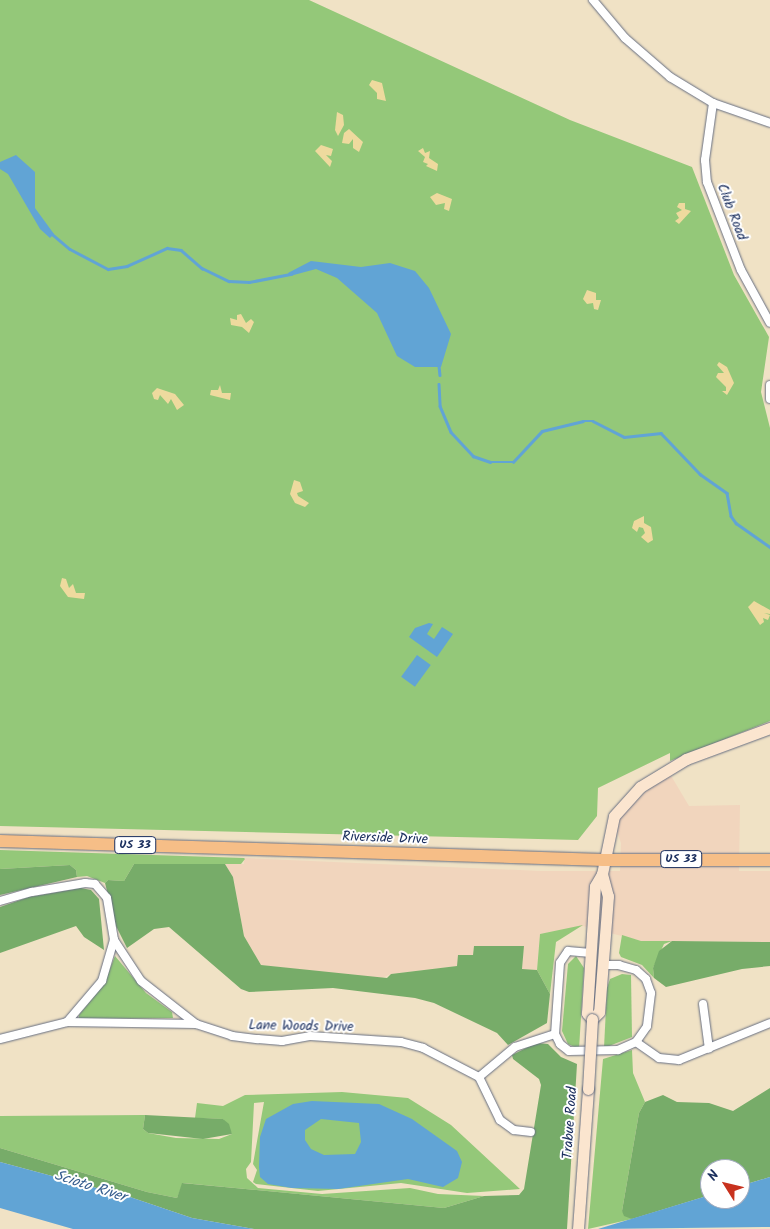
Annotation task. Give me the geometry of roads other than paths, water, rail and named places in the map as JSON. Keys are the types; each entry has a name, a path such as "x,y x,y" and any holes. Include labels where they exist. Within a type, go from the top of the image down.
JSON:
{"main road":[{"name":"Trabue Road","path":"592,1019 587,1013 596,886 602,874 611,821 636,790 686,759 770,728"},
{"name":"Riverside Drive","path":"0,841 604,860 770,860"},
{"name":"Trabue Road","path":"578,1229 592,1019 599,1012 608,896 602,874"}],"street":[{"path":"593,0 652,62 713,103 770,123"},
{"name":"Club Road","path":"713,103 704,160 707,182 741,270 770,323"},
{"path":"770,385 770,398"},
{"path":"0,901 50,889 95,884 108,898 114,940 102,981 67,1022"},
{"path":"114,940 141,980 196,1024"},
{"path":"591,953 574,949 562,956 555,1034 564,1048 580,1053 618,1050 636,1042 650,1017 650,986 636,970 619,965 603,965"},
{"path":"703,1004 709,1049"},
{"name":"Lane Woods Drive","path":"0,1039 67,1022 196,1024 232,1036 258,1039 282,1041 310,1036 401,1042 423,1048 479,1077"},
{"path":"636,1042 659,1058 668,1060 691,1057 770,1023"},
{"path":"531,1132 514,1130 500,1120 479,1077 514,1047 555,1034"}],"water":[{"path":"16,155 35,172 35,208 54,234 50,238 40,229 8,174 0,169 0,162"},
{"path":"311,261 361,267 390,263 415,271 429,288 451,334 441,367 415,367 397,356 377,313 337,278 316,269 290,276 288,273"},
{"path":"429,623 433,624 427,634 434,639 442,627 453,634 437,657 409,637 415,628"},
{"path":"417,655 431,665 415,687 401,677"},
{"path":"312,1101 379,1104 412,1119 457,1151 462,1162 458,1178 443,1187 408,1179 338,1189 292,1188 268,1184 260,1177 260,1137 266,1119 293,1104","holes":["321,1119 359,1123 361,1142 355,1154 324,1155 311,1149 305,1140 305,1130"]},
{"name":"Scioto River","path":"0,1162 130,1197 192,1218 254,1229 73,1229 0,1208"},
{"path":"770,1177 770,1227 598,1229 700,1198 700,1209 750,1209 750,1183"}],"waterway":[{"path":"52,234 70,249 108,269 127,266 167,248 181,250 202,268 229,281 249,282 291,274"},
{"path":"439,366 440,375"},
{"path":"439,384 440,406 451,432 473,456 490,462 513,462 542,431 583,421 593,421 624,437 661,433 700,474 727,493 731,516 736,523 770,547"}]}
